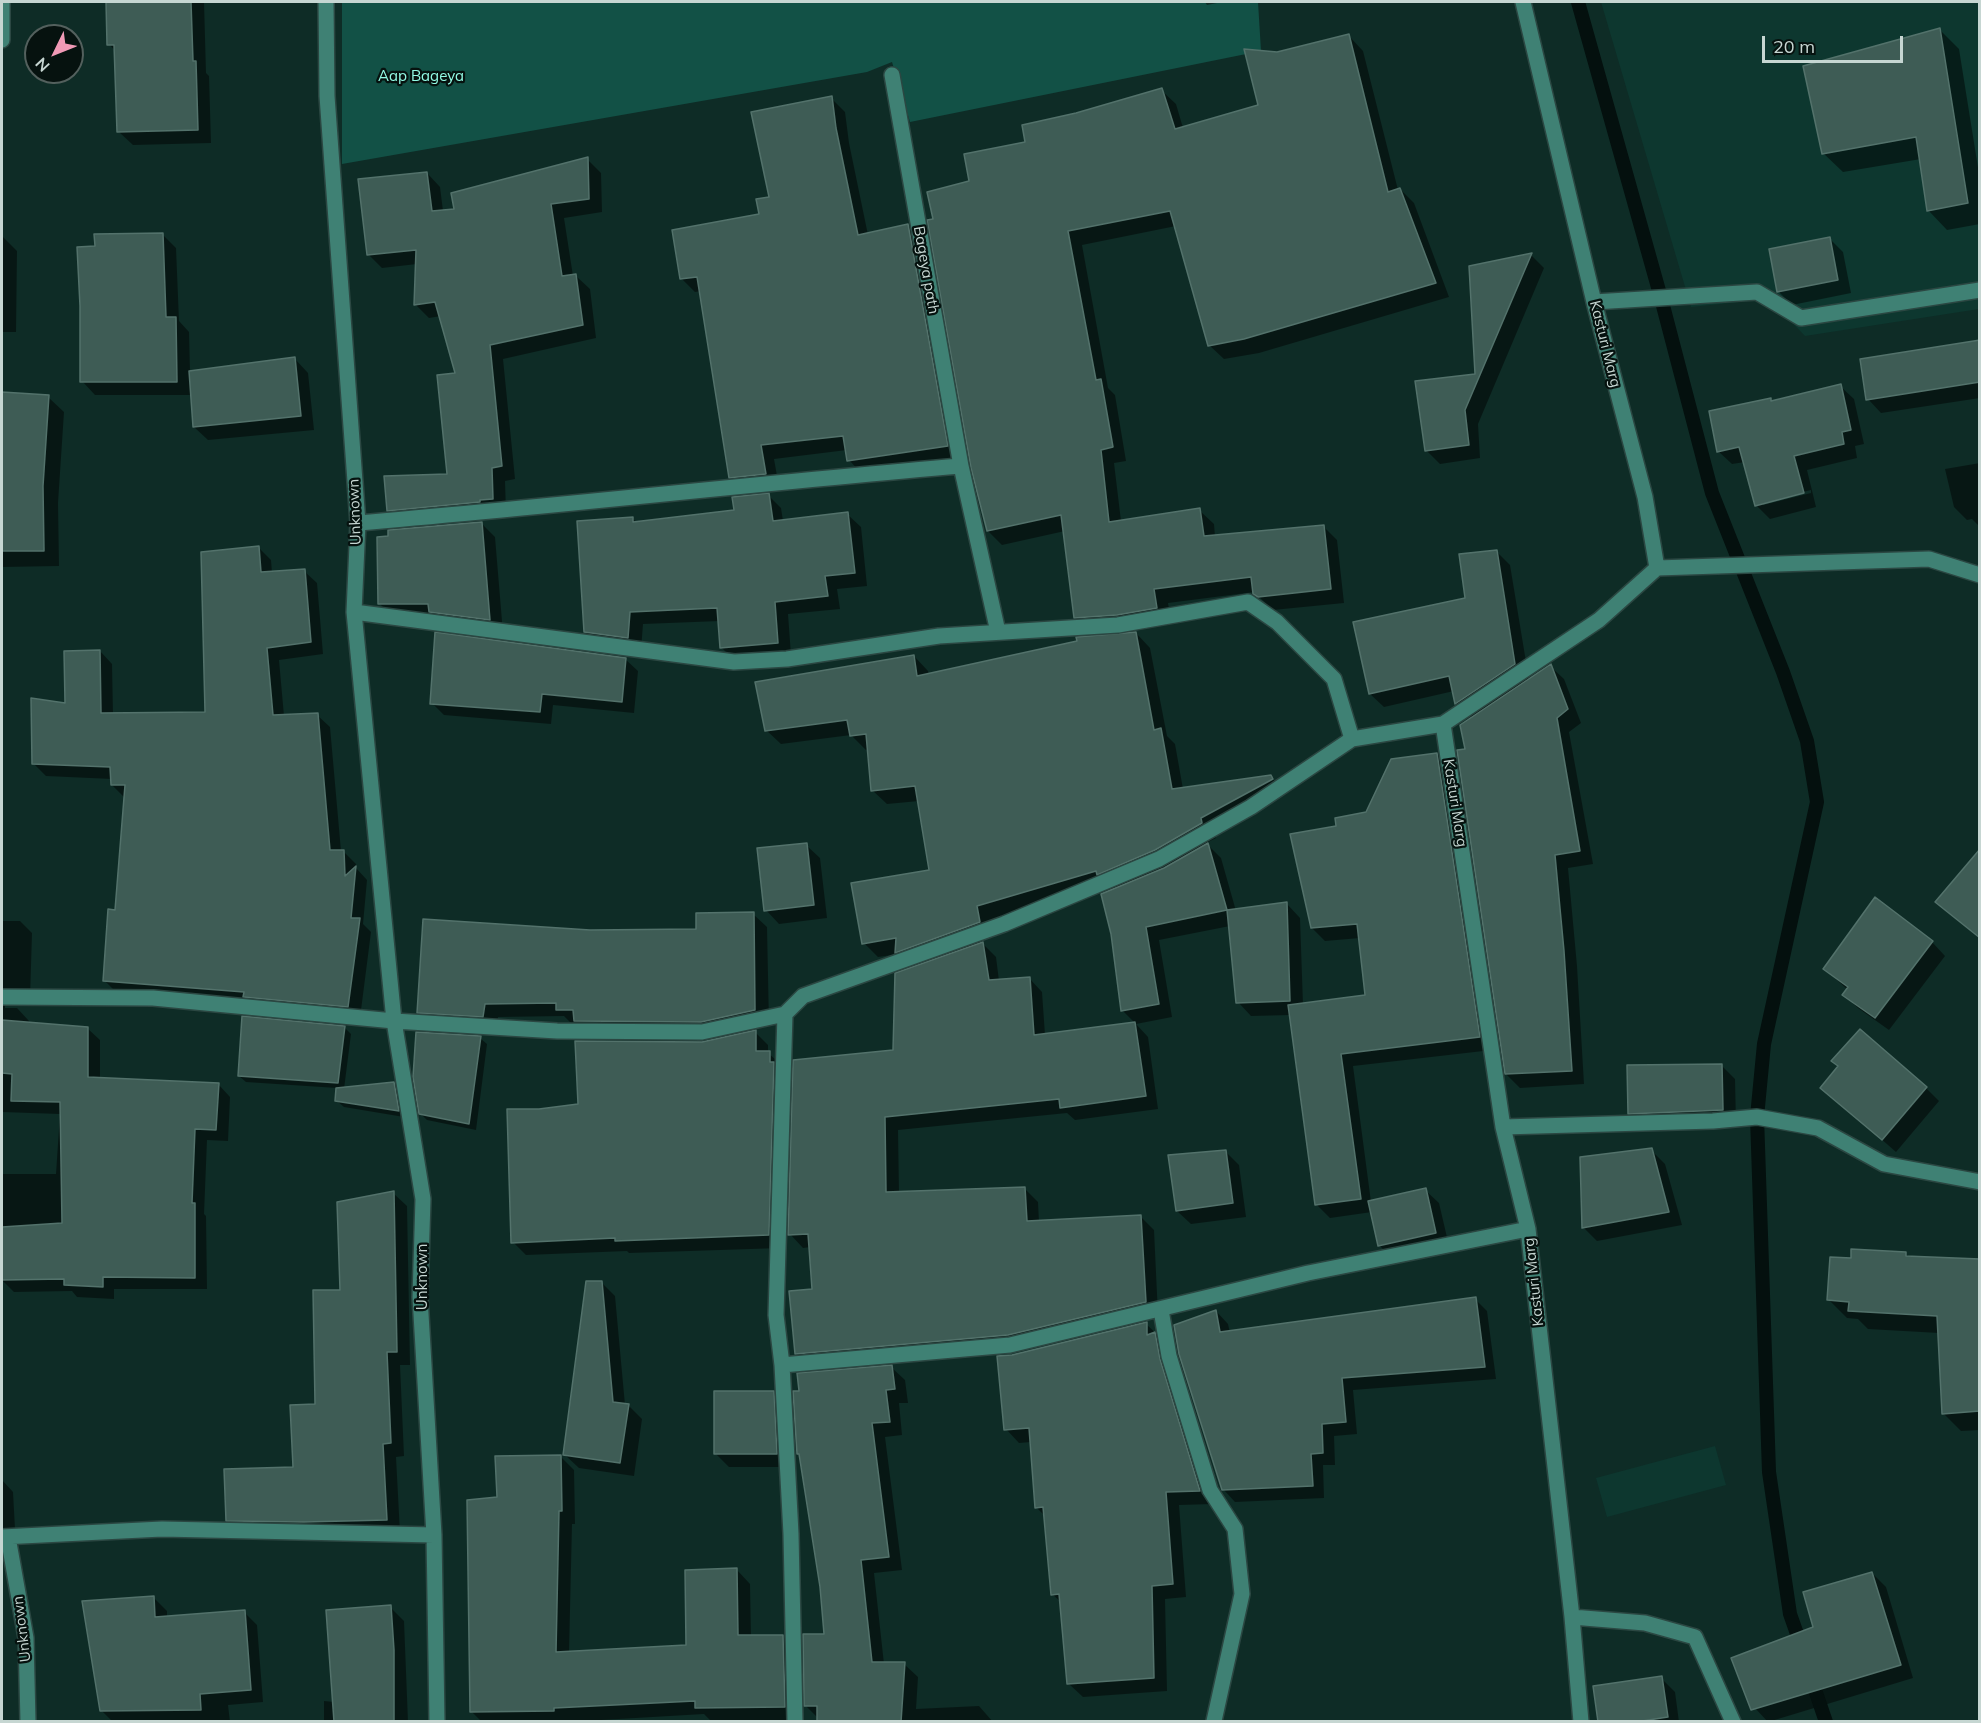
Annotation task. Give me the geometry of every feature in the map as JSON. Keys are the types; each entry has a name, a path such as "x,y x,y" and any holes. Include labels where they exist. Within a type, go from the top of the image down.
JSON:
{"street":[{"path":"2,2 2,40"},
{"name":"Unknown","path":"326,2 327,96 358,523 354,612 394,1021 423,1199 420,1297 434,1535 437,1722"},
{"name":"Kasturi Marg","path":"1523,2 1594,302 1645,497 1657,568"},
{"name":"Bageya path","path":"892,75 961,466 998,632"},
{"path":"1594,302 1757,292 1801,318 1980,290"},
{"path":"358,523 961,466"},
{"path":"2,997 153,998 394,1021 557,1031 702,1032 785,1014 803,996 1004,924 1159,859 1251,807 1352,739 1443,724 1599,620 1657,568 1929,559 1980,575"},
{"path":"354,612 734,662 787,658 939,636 1118,625 1248,602 1277,621 1334,679 1352,739"},
{"name":"Kasturi Marg","path":"1443,724 1503,1127 1528,1229 1572,1617 1581,1722"},
{"path":"785,1014 776,1315 782,1365 790,1534 795,1722"},
{"path":"1503,1127 1713,1121 1757,1117 1818,1128 1884,1164 1980,1182"},
{"path":"782,1365 1010,1345 1308,1273 1528,1229"},
{"path":"1161,1310 1169,1356 1210,1490 1235,1529 1242,1594 1214,1721"},
{"name":"Unknown","path":"28,1722 26,1638 5,1537 162,1529 434,1535"},
{"path":"1572,1617 1645,1623 1695,1637 1733,1722"}],"shaded area":[{"path":"1601,2 1979,2 1979,309 1805,336 1769,299 1691,307"},
{"path":"1715,1446 1726,1485 1607,1517 1596,1478"}],"green space":[{"name":"Aap Bageya","path":"342,2 1205,2 1207,5 1222,2 1258,2 1261,51 910,122 892,62 867,72 342,164"}],"building":[{"path":"106,2 191,2 198,130 117,132 114,45 107,45"},
{"path":"1940,28 1968,203 1927,211 1916,137 1822,154 1803,66"},
{"path":"1349,34 1388,192 1400,188 1436,283 1244,339 1208,346 1170,211 1068,231 1096,380 1101,379 1113,447 1101,450 1109,522 1200,508 1204,536 1324,525 1331,589 1258,597 1253,594 1251,577 1154,589 1157,608 1117,615 1074,618 1061,515 987,531 971,468 927,220 933,219 927,192 969,181 964,154 1025,142 1022,125 1076,113 1162,88 1175,129 1258,105 1244,49 1277,52"},
{"path":"832,96 836,128 858,235 908,224 948,446 847,461 843,436 761,445 766,474 729,478 697,277 680,279 672,230 759,214 756,199 769,197 751,112"},
{"path":"588,157 589,199 551,204 562,276 576,274 583,325 490,345 502,466 492,468 493,499 387,511 384,476 447,474 437,375 455,373 435,302 414,305 416,250 367,255 358,179 427,172 432,211 454,209 451,193"},
{"path":"163,233 166,317 176,317 177,382 80,382 77,247 95,246 94,234"},
{"path":"1830,237 1838,280 1777,292 1769,249"},
{"path":"1532,253 1465,410 1469,445 1425,451 1415,381 1475,374 1469,266"},
{"path":"1980,340 1980,382 1866,400 1860,359"},
{"path":"295,357 301,416 193,427 189,371"},
{"path":"1841,384 1851,430 1842,432 1844,444 1794,456 1804,493 1755,506 1739,447 1717,452 1709,411 1771,398 1771,401"},
{"path":"2,392 49,395 43,486 44,551 2,551"},
{"path":"769,493 773,521 848,512 855,573 825,576 828,596 775,602 778,643 720,648 717,608 630,612 628,638 584,632 577,521 633,517 633,522 734,510 732,497"},
{"path":"482,522 490,620 429,612 428,604 378,604 377,537 388,536 388,530"},
{"path":"259,546 261,572 305,569 311,642 267,648 273,715 318,713 330,850 344,850 345,876 356,866 351,918 360,918 348,1007 243,997 244,992 103,981 108,909 115,910 125,785 111,785 110,767 32,764 31,698 65,703 64,651 100,650 101,713 205,712 201,552"},
{"path":"1497,550 1515,664 1455,704 1449,676 1369,694 1353,622 1465,598 1459,554"},
{"path":"435,632 626,658 622,702 542,694 540,712 430,704"},
{"path":"1136,632 1154,730 1161,728 1172,789 1271,775 1273,779 1201,818 1202,823 1155,850 1097,875 1096,871 977,906 980,922 895,953 896,938 862,944 851,883 929,870 915,786 871,791 866,734 850,736 847,720 765,731 755,682 914,655 917,676 1077,641 1076,637"},
{"path":"1551,664 1568,709 1557,718 1580,851 1555,855 1572,1071 1505,1074 1457,750 1465,749 1460,725"},
{"path":"1437,753 1480,1037 1341,1054 1361,1199 1315,1205 1288,1005 1365,995 1357,924 1311,928 1290,834 1336,826 1335,818 1366,812 1391,759"},
{"path":"807,843 814,905 764,911 757,848"},
{"path":"1208,843 1227,910 1146,927 1159,1004 1121,1011 1111,934 1101,894 1164,868"},
{"path":"1980,849 1980,938 1935,902"},
{"path":"1875,897 1933,941 1875,1018 1842,995 1848,987 1823,969"},
{"path":"1287,902 1290,1001 1236,1003 1227,910"},
{"path":"754,912 755,1010 701,1022 574,1021 573,1010 556,1010 556,1003 485,1004 483,1017 417,1013 423,919 590,930 696,929 696,913"},
{"path":"983,942 989,980 1030,977 1034,1035 1135,1022 1146,1096 1060,1108 1059,1099 885,1117 886,1192 1025,1187 1027,1221 1141,1215 1146,1302 1008,1335 795,1354 789,1291 812,1289 808,1234 788,1235 793,1060 893,1050 895,973"},
{"path":"242,1016 345,1026 338,1083 238,1076"},
{"path":"2,1020 88,1027 88,1077 219,1083 216,1130 195,1129 192,1203 195,1203 195,1278 103,1277 103,1287 64,1285 64,1279 2,1280 2,1227 62,1223 60,1102 11,1101 12,1074 2,1073"},
{"path":"1860,1029 1927,1087 1882,1140 1820,1088 1838,1066 1831,1061"},
{"path":"756,1030 756,1051 770,1051 770,1062 774,1062 769,1235 511,1243 507,1109 539,1109 578,1104 575,1041 702,1042"},
{"path":"416,1032 481,1036 469,1124 419,1114 413,1077"},
{"path":"1722,1064 1723,1110 1628,1114 1627,1065"},
{"path":"394,1082 399,1111 335,1101 336,1088"},
{"path":"1652,1148 1669,1212 1582,1228 1580,1157"},
{"path":"1226,1150 1233,1203 1176,1211 1168,1155"},
{"path":"1426,1188 1436,1233 1378,1246 1368,1201"},
{"path":"394,1191 397,1352 387,1352 391,1443 383,1444 387,1520 226,1521 224,1469 293,1467 290,1405 315,1404 313,1290 340,1290 337,1202"},
{"path":"1851,1249 1906,1252 1906,1256 1980,1259 1980,1411 1942,1414 1937,1316 1848,1311 1849,1302 1827,1300 1830,1257 1851,1258"},
{"path":"586,1281 602,1281 613,1402 629,1404 620,1463 563,1455"},
{"path":"1476,1297 1485,1367 1342,1378 1346,1422 1322,1424 1323,1453 1311,1454 1313,1486 1222,1490 1179,1354 1174,1325 1216,1310 1220,1332"},
{"path":"1147,1322 1147,1335 1155,1332 1160,1359 1200,1491 1166,1492 1173,1584 1152,1586 1154,1678 1067,1684 1059,1594 1051,1595 1043,1507 1035,1508 1029,1428 1004,1430 997,1356 1012,1355"},
{"path":"892,1365 895,1389 886,1390 890,1422 872,1423 889,1557 861,1560 872,1662 905,1662 901,1722 817,1722 817,1706 804,1706 803,1634 824,1634 820,1587 799,1454 797,1454 793,1391 799,1391 797,1373"},
{"path":"714,1391 774,1391 777,1454 714,1454"},
{"path":"561,1455 562,1511 559,1511 556,1652 686,1645 685,1570 737,1568 738,1635 783,1635 785,1707 695,1708 695,1701 554,1708 554,1711 470,1712 467,1500 497,1497 495,1456"},
{"path":"1872,1572 1901,1665 1751,1710 1731,1658 1813,1627 1803,1592"},
{"path":"154,1596 155,1617 245,1610 251,1690 200,1694 201,1710 100,1711 82,1601"},
{"path":"391,1605 394,1650 394,1722 334,1722 326,1610"},
{"path":"1662,1676 1668,1717 1636,1722 1598,1722 1593,1686"}],"waterway":[{"path":"1578,2 1661,298 1712,493 1783,672 1807,741 1817,802 1764,1044 1757,1117 1769,1472 1790,1614 1802,1648"},
{"path":"1810,1675 1826,1722"}]}
